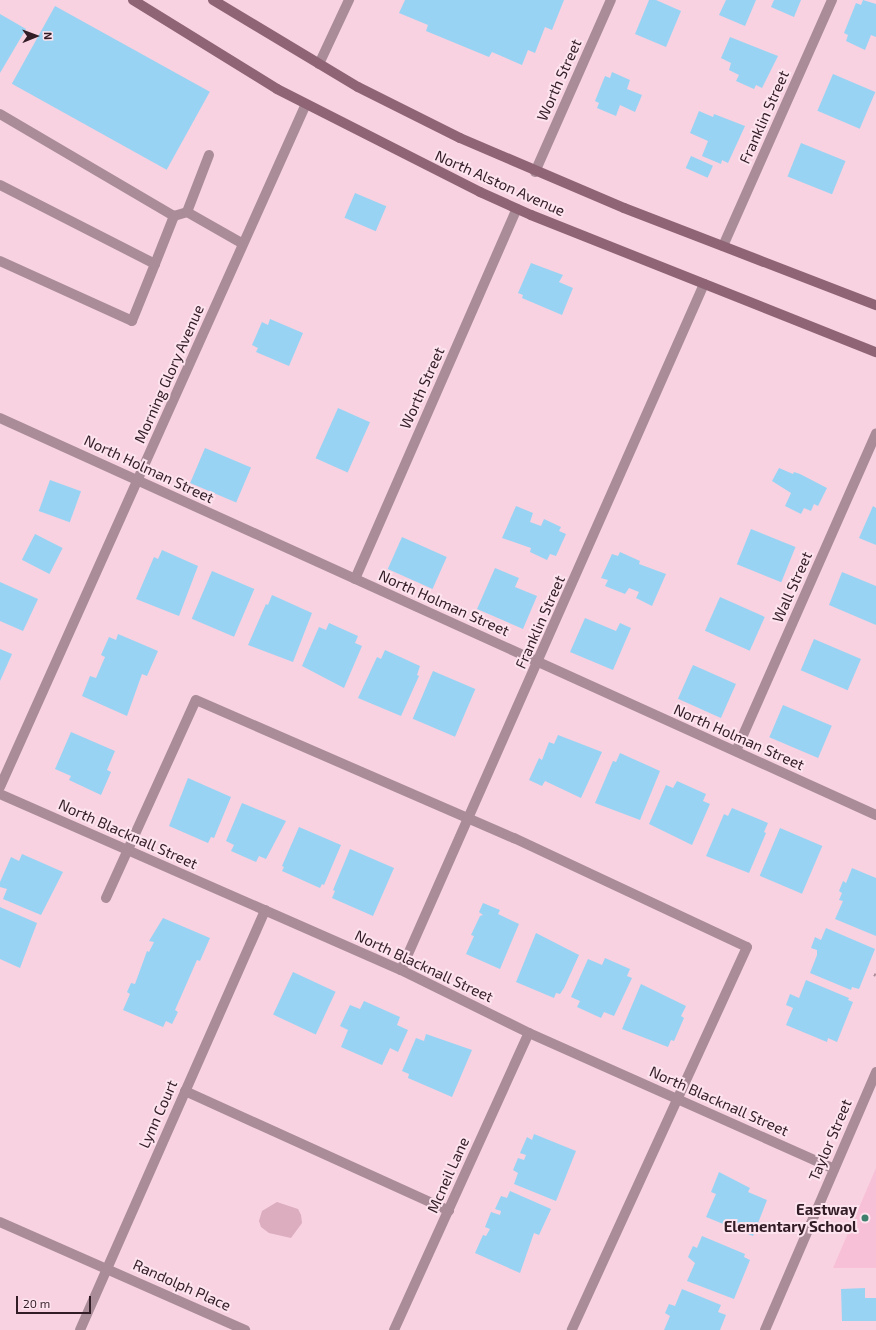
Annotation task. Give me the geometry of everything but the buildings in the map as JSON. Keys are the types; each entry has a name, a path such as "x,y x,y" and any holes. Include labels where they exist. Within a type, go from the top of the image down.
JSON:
{"main road":[{"name":"North Alston Avenue","path":"133,0 306,104 408,157 517,209 876,352"},
{"name":"North Alston Avenue","path":"213,0 319,64 412,115 535,172 876,305"}],"street":[{"path":"319,64 349,0"},
{"name":"Worth Street","path":"535,172 611,0"},
{"name":"Franklin Street","path":"722,246 832,0"},
{"name":"Morning Glory Avenue","path":"0,787 306,104"},
{"path":"0,114 174,216 187,212 243,244"},
{"path":"187,212 209,155"},
{"path":"0,185 155,264"},
{"name":"Worth Street","path":"355,578 517,209"},
{"path":"0,261 132,320 174,216"},
{"name":"Franklin Street","path":"401,970 539,663 704,284"},
{"name":"North Holman Street","path":"0,418 736,751 876,816"},
{"name":"Wall Street","path":"736,751 876,434"},
{"path":"106,898 196,700 469,818 747,947 572,1330"},
{"name":"North Blacknall Street","path":"0,794 401,970 529,1033 834,1169"},
{"name":"Lynn Court","path":"80,1330 265,910"},
{"name":"Mcneil Lane","path":"394,1330 529,1033"},
{"name":"Taylor Street","path":"765,1330 876,1072"},
{"path":"185,1090 449,1211"},
{"name":"Randolph Place","path":"0,1222 245,1330"}],"shaded area":[{"name":"Eastway Elementary School","path":"876,1168 876,1268 833,1268"},
{"path":"277,1202 298,1209 301,1215 302,1223 291,1238 269,1233 261,1227 259,1221 262,1211"}],"place":[{"name":"Eastway Elementary School","path":"865,1218"}]}
